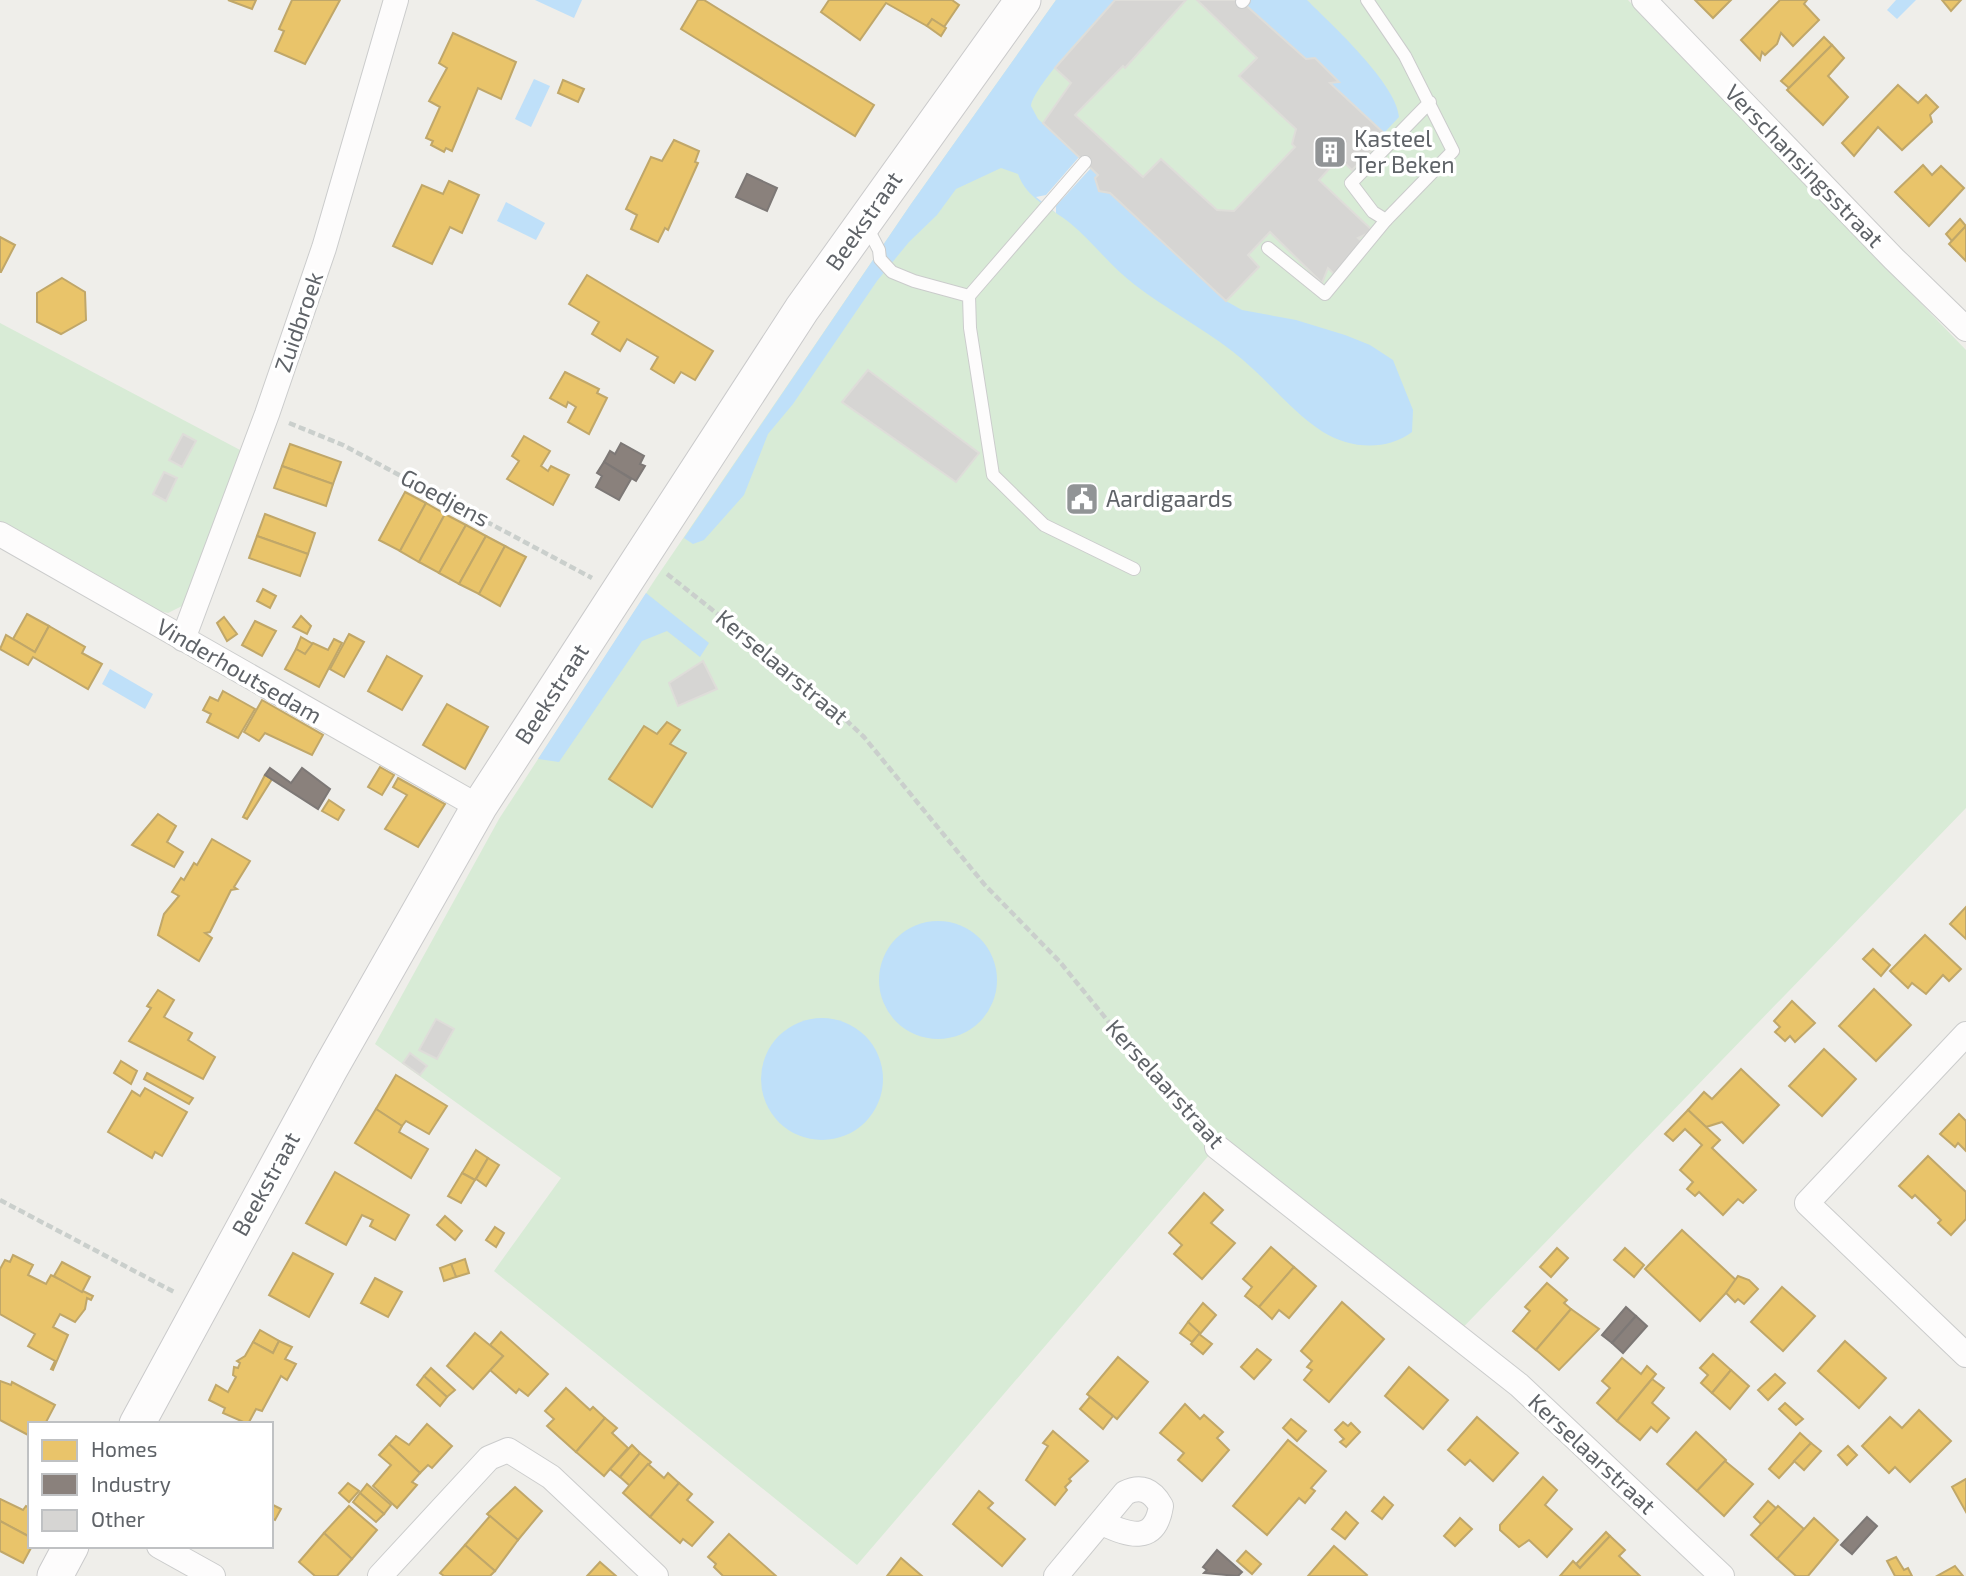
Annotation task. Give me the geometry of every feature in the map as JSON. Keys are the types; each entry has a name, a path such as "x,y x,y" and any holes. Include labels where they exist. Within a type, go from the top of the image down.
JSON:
{"street":[{"name":"Zuidbroek","path":"183,639 267,414 324,248 396,0"},
{"name":"Beekstraat","path":"138,1422 200,1305 479,807 802,309 1023,0"},
{"name":"Verschansingsstraat","path":"1644,0 1894,259 1966,329"},
{"name":"Vinderhoutsedam","path":"0,534 479,807"},
{"path":"1966,1034 1807,1203 1966,1355"},
{"name":"Kerselaarstraat","path":"1217,1147 1519,1385 1722,1576"},
{"path":"380,1576 489,1458 508,1450 551,1477 656,1576"},
{"path":"1056,1576 1102,1523"},
{"path":"55,1576 70,1548"},
{"path":"163,1548 213,1576"}],"lane":[{"path":"1268,248 1325,294 1386,220 1453,151 1405,56 1367,0"},
{"path":"1386,220 1373,212 1351,183 1430,102"},
{"path":"1084,162 969,296 970,328 993,475 1044,525 1134,569"},
{"path":"864,221 879,250 880,259 892,272 969,296"}],"path":[{"name":"Goedjens","path":"267,414 343,445 579,569 617,594"},
{"name":"Kerselaarstraat","path":"643,555 816,691 864,737 984,884 1059,962 1155,1079 1217,1147"},
{"path":"0,1200 200,1305"}],"green space":[{"path":"1056,0 1628,0 1966,350 1966,808 1447,1344 1210,1154 857,1565 494,1271 561,1178 375,1044 499,819 656,578 911,204"},
{"path":"0,323 242,451 184,605 168,613 150,609 0,523"}],"water":[{"path":"535,0 582,0 574,18"},
{"path":"1056,0 1115,0 1043,83 1031,106 1038,119 1098,175 1095,179 1099,190 1110,193 1226,301 1242,310 1296,320 1345,335 1370,345 1393,360 1413,410 1412,432 1391,442 1368,446 1345,442 1323,432 1232,351 1126,278 1070,223 1033,196 1018,174 1001,168 956,189 937,215 909,242 877,281 793,404 768,434 744,495 704,540 693,544 684,538 911,204"},
{"path":"1240,0 1307,0 1375,72 1395,103 1399,117 1384,133 1330,83 1339,81 1315,58 1306,59"},
{"path":"1896,0 1916,0 1897,19 1887,10"},
{"path":"534,79 550,86 531,127 515,119"},
{"path":"506,202 545,223 536,240 497,221"},
{"path":"646,593 709,643 700,657 667,631 642,641 559,762 538,759"},
{"path":"110,669 153,694 145,709 102,684"},
{"path":"938,921 961,925 980,938 993,957 997,980 993,1003 980,1022 961,1035 938,1039 915,1035 896,1022 883,1003 879,980 883,957 896,938 915,925"},
{"path":"822,1018 845,1023 865,1036 878,1056 883,1079 878,1102 865,1122 845,1135 822,1140 799,1135 779,1122 766,1102 761,1079 766,1056 779,1036 799,1023"}],"pier":[{"path":"1079,157 1091,168 1056,206 1056,213 1036,197 1046,195"}],"building: Homes":[{"path":"228,0 256,0 252,9"},
{"path":"292,0 340,0 305,64 275,51 284,31 279,29"},
{"path":"698,0 704,0 874,105 855,136 681,29"},
{"path":"829,0 952,0 959,5 944,27 932,19 927,26 886,3 860,40 821,12"},
{"path":"1695,0 1731,0 1713,18"},
{"path":"1780,0 1807,0 1804,4 1819,20 1793,46 1781,33 1777,44 1765,55 1762,52 1760,60 1741,40"},
{"path":"1942,0 1961,0 1951,11"},
{"path":"932,19 946,28 941,36 927,26"},
{"path":"453,33 516,62 501,99 478,88 452,151 446,148 444,152 431,145 433,141 426,138 440,107 429,101 447,68 439,63"},
{"path":"1824,37 1832,45 1789,88 1781,81"},
{"path":"1832,45 1844,58 1828,76 1848,97 1823,125 1787,90"},
{"path":"563,80 584,89 578,102 558,93"},
{"path":"1898,85 1918,103 1926,95 1938,107 1930,115 1932,122 1902,150 1878,127 1854,156 1842,143"},
{"path":"674,140 699,151 695,162 698,163 668,230 665,228 658,242 631,229 637,215 626,209 651,157 662,161"},
{"path":"1923,165 1932,175 1941,166 1964,188 1929,226 1895,192"},
{"path":"449,181 479,195 462,233 450,227 432,264 393,246 422,185 443,194"},
{"path":"1960,219 1966,226 1952,241 1946,234"},
{"path":"1966,228 1966,261 1949,244"},
{"path":"0,237 15,245 1,272 0,272"},
{"path":"587,275 713,351 695,380 681,372 674,383 651,369 658,357 627,339 620,351 592,334 599,322 569,304"},
{"path":"62,278 85,292 86,320 61,334 37,322 37,293"},
{"path":"565,372 599,389 597,393 607,398 589,434 568,422 576,407 568,402 566,407 550,398"},
{"path":"524,436 550,451 541,466 548,471 551,466 569,475 553,505 507,479 519,461 512,456"},
{"path":"290,444 341,462 333,484 282,466"},
{"path":"282,466 333,484 326,506 274,488"},
{"path":"405,492 426,503 400,551 379,540"},
{"path":"426,503 445,514 419,562 400,551"},
{"path":"265,514 315,533 308,554 257,536"},
{"path":"445,514 466,525 439,573 419,562"},
{"path":"466,525 486,536 459,584 439,573"},
{"path":"257,536 308,554 300,576 249,558"},
{"path":"486,536 505,546 479,594 459,584"},
{"path":"505,546 526,557 500,606 479,594"},
{"path":"263,589 276,596 270,608 257,601"},
{"path":"27,614 49,626 35,652 13,639"},
{"path":"301,616 311,626 307,634 293,627"},
{"path":"224,617 237,634 227,641 217,623"},
{"path":"255,621 276,631 262,656 242,645"},
{"path":"49,626 85,647 82,653 102,664 88,689 33,657 28,665 0,649 6,635 35,652"},
{"path":"349,634 364,642 344,677 330,669"},
{"path":"301,637 313,644 305,654 296,649"},
{"path":"334,639 342,643 319,687 285,669 296,649 305,654 313,643 328,650"},
{"path":"387,656 422,676 402,710 368,691"},
{"path":"223,691 255,709 238,738 207,722 211,714 203,710 210,697 218,701"},
{"path":"262,700 323,735 312,755 265,733 259,741 244,732"},
{"path":"447,704 488,727 465,769 423,745"},
{"path":"667,722 680,730 670,744 686,753 652,807 609,779 644,726 657,734"},
{"path":"380,767 394,775 382,795 368,787"},
{"path":"265,775 272,779 247,819 243,817"},
{"path":"398,778 445,804 418,847 385,829 407,795 393,787"},
{"path":"329,800 344,810 338,820 322,811"},
{"path":"158,814 176,826 167,842 183,852 174,867 132,845"},
{"path":"212,839 250,861 234,887 237,889 231,890 210,932 205,933 212,938 199,961 158,935 164,914 179,896 172,892 181,878 184,880 194,863 197,865"},
{"path":"1966,907 1966,939 1950,924"},
{"path":"1925,935 1961,969 1949,981 1943,975 1926,994 1912,983 1908,988 1890,971"},
{"path":"1873,949 1890,965 1881,976 1863,959"},
{"path":"1874,989 1911,1025 1876,1061 1839,1026"},
{"path":"158,990 174,1000 164,1017 192,1033 188,1040 215,1057 203,1079 129,1041 151,1008 147,1006"},
{"path":"1792,1001 1815,1023 1795,1042 1790,1036 1785,1041 1775,1032 1780,1027 1774,1021"},
{"path":"1824,1049 1856,1079 1822,1116 1789,1086"},
{"path":"121,1061 137,1071 131,1084 114,1073"},
{"path":"1741,1069 1779,1105 1743,1143 1722,1122 1706,1127 1688,1110 1704,1092 1712,1099"},
{"path":"147,1073 193,1098 189,1104 144,1079"},
{"path":"396,1075 447,1106 429,1134 406,1121 402,1126 376,1109"},
{"path":"145,1088 187,1112 162,1156 155,1152 152,1158 108,1132 132,1091 140,1096"},
{"path":"376,1109 402,1126 399,1132 428,1149 411,1178 355,1143"},
{"path":"1688,1110 1720,1140 1712,1148 1756,1190 1743,1203 1738,1199 1723,1215 1699,1192 1695,1196 1687,1189 1693,1182 1680,1170 1702,1145 1685,1129 1673,1141 1665,1134"},
{"path":"1959,1114 1966,1121 1966,1151 1958,1143 1955,1147 1940,1134"},
{"path":"476,1150 488,1158 475,1180 462,1173"},
{"path":"1928,1156 1966,1192 1966,1219 1951,1235 1938,1223 1941,1220 1915,1195 1912,1198 1899,1186"},
{"path":"488,1158 499,1165 486,1186 476,1179"},
{"path":"335,1172 409,1215 395,1240 370,1226 373,1220 362,1215 346,1245 306,1223"},
{"path":"462,1173 475,1180 461,1203 448,1196"},
{"path":"1204,1193 1223,1210 1211,1223 1235,1243 1202,1279 1174,1254 1182,1245 1169,1233"},
{"path":"445,1216 462,1231 455,1240 437,1225"},
{"path":"495,1227 504,1233 496,1247 486,1240"},
{"path":"1682,1230 1737,1281 1700,1321 1645,1269"},
{"path":"1271,1247 1294,1267 1259,1307 1245,1296 1252,1287 1243,1279"},
{"path":"1557,1248 1568,1258 1551,1277 1540,1267"},
{"path":"1625,1248 1644,1265 1634,1277 1614,1260"},
{"path":"293,1253 333,1274 309,1317 269,1295"},
{"path":"13,1255 33,1265 28,1275 46,1284 51,1275 93,1296 91,1300 87,1298 85,1309 75,1322 60,1314 53,1327 68,1335 53,1370 51,1369 55,1361 28,1346 35,1334 0,1314 0,1269 5,1260 10,1262"},
{"path":"465,1259 469,1273 456,1277 451,1264"},
{"path":"62,1262 90,1277 82,1292 54,1276"},
{"path":"451,1264 456,1277 444,1281 440,1268"},
{"path":"1294,1267 1316,1286 1289,1318 1279,1310 1272,1319 1259,1307"},
{"path":"1738,1276 1749,1280 1758,1289 1744,1304 1738,1299 1735,1302 1726,1293"},
{"path":"375,1278 402,1292 388,1317 361,1303"},
{"path":"1547,1283 1567,1300 1564,1303 1571,1309 1536,1350 1513,1331 1530,1311 1525,1307"},
{"path":"1782,1287 1815,1316 1783,1351 1751,1322"},
{"path":"1342,1302 1384,1339 1329,1402 1304,1380 1312,1370 1307,1367 1312,1361 1301,1351"},
{"path":"1203,1303 1216,1315 1200,1334 1188,1322"},
{"path":"1571,1309 1599,1329 1559,1370 1536,1350"},
{"path":"1188,1322 1200,1333 1192,1342 1180,1333"},
{"path":"260,1330 279,1341 273,1353 253,1342"},
{"path":"501,1332 548,1374 528,1396 519,1389 516,1393 490,1370 503,1356 490,1345"},
{"path":"475,1333 503,1356 473,1389 447,1366"},
{"path":"1199,1334 1212,1344 1203,1354 1191,1344"},
{"path":"279,1341 292,1347 285,1359 296,1364 287,1380 281,1376 262,1411 256,1409 249,1422 223,1413 225,1408 209,1400 216,1385 228,1392 236,1377 233,1375 234,1367 238,1368 240,1363 237,1361 245,1356 253,1342 273,1353"},
{"path":"1845,1341 1886,1378 1859,1408 1818,1371"},
{"path":"1257,1349 1271,1360 1254,1379 1241,1367"},
{"path":"1713,1354 1731,1370 1712,1393 1701,1383 1708,1375 1700,1368"},
{"path":"1118,1357 1148,1382 1117,1419 1087,1394"},
{"path":"1622,1358 1641,1374 1647,1366 1656,1374 1617,1421 1597,1403 1610,1388 1602,1381"},
{"path":"1409,1367 1448,1400 1423,1429 1385,1396"},
{"path":"431,1368 455,1390 447,1397 424,1376"},
{"path":"1731,1370 1749,1386 1730,1409 1712,1393"},
{"path":"1775,1374 1785,1383 1768,1400 1758,1390"},
{"path":"424,1376 447,1397 440,1406 417,1385"},
{"path":"1652,1379 1664,1388 1652,1403 1669,1418 1657,1432 1651,1427 1640,1440 1617,1421"},
{"path":"0,1381 11,1385 12,1382 55,1405 46,1422 28,1422 28,1435 0,1420"},
{"path":"566,1388 590,1410 593,1407 605,1418 576,1452 547,1426 554,1419 545,1411"},
{"path":"1090,1397 1113,1416 1103,1429 1080,1409"},
{"path":"1785,1403 1803,1419 1796,1425 1779,1409"},
{"path":"1185,1404 1200,1419 1204,1415 1223,1432 1217,1438 1229,1450 1202,1481 1178,1460 1184,1453 1160,1433"},
{"path":"1919,1410 1951,1441 1910,1482 1895,1467 1889,1473 1862,1446 1890,1417 1902,1428"},
{"path":"1477,1417 1518,1453 1493,1481 1470,1460 1465,1465 1448,1450"},
{"path":"605,1418 617,1428 612,1433 628,1448 604,1476 576,1452"},
{"path":"1291,1419 1306,1431 1297,1441 1283,1428"},
{"path":"1343,1422 1348,1426 1351,1423 1360,1432 1346,1447 1340,1442 1344,1439 1335,1430"},
{"path":"427,1424 452,1446 432,1468 428,1465 420,1473 389,1444 396,1436 409,1445"},
{"path":"1053,1431 1088,1461 1069,1479 1071,1481 1065,1487 1067,1490 1055,1505 1026,1480 1048,1446 1043,1443"},
{"path":"1696,1432 1726,1460 1697,1491 1667,1464"},
{"path":"1800,1433 1811,1443 1779,1478 1769,1469"},
{"path":"1288,1440 1326,1471 1311,1488 1315,1491 1305,1503 1299,1498 1267,1535 1233,1506"},
{"path":"1811,1443 1821,1451 1804,1470 1794,1461"},
{"path":"389,1444 420,1473 412,1482 417,1485 397,1508 373,1486 391,1465 379,1455"},
{"path":"632,1445 640,1453 620,1477 610,1469"},
{"path":"1848,1446 1857,1455 1847,1465 1838,1455"},
{"path":"640,1453 651,1462 630,1486 620,1477"},
{"path":"1725,1461 1753,1484 1724,1516 1697,1491"},
{"path":"648,1464 664,1478 668,1473 679,1483 650,1517 623,1493"},
{"path":"1543,1477 1557,1490 1545,1505 1572,1529 1547,1557 1529,1540 1519,1547 1500,1530 1500,1525"},
{"path":"1966,1479 1966,1512 1952,1487"},
{"path":"348,1483 359,1491 349,1502 339,1493"},
{"path":"679,1483 692,1494 687,1500 713,1522 692,1546 683,1539 680,1543 650,1517"},
{"path":"367,1484 391,1505 384,1514 360,1493"},
{"path":"515,1487 542,1511 518,1540 487,1514"},
{"path":"979,1491 993,1503 988,1508 1025,1539 1002,1566 953,1524"},
{"path":"360,1493 384,1514 376,1522 353,1502"},
{"path":"1384,1497 1393,1505 1382,1519 1372,1511"},
{"path":"0,1499 23,1510 28,1507 28,1536 0,1521"},
{"path":"1768,1501 1777,1509 1762,1525 1754,1517"},
{"path":"273,1505 281,1509 275,1520 273,1519"},
{"path":"349,1506 377,1530 352,1559 324,1533"},
{"path":"1778,1506 1804,1529 1777,1559 1751,1535"},
{"path":"1346,1512 1358,1523 1345,1539 1332,1529"},
{"path":"490,1516 518,1540 495,1571 465,1545"},
{"path":"1460,1518 1472,1529 1455,1546 1444,1536"},
{"path":"1814,1518 1838,1540 1808,1576 1796,1576 1777,1559"},
{"path":"0,1521 28,1536 28,1548 31,1548 23,1563 0,1551"},
{"path":"1606,1532 1610,1536 1580,1568 1576,1564"},
{"path":"324,1533 352,1559 337,1576 315,1576 299,1562"},
{"path":"729,1534 776,1576 723,1576 708,1557"},
{"path":"1610,1536 1625,1550 1619,1556 1640,1576 1560,1576 1573,1561 1580,1568"},
{"path":"465,1545 495,1571 490,1576 444,1576 440,1573"},
{"path":"1334,1546 1367,1575 1308,1576"},
{"path":"1246,1551 1261,1564 1252,1574 1237,1561"},
{"path":"1896,1557 1904,1570 1908,1568 1912,1576 1895,1576 1887,1561"},
{"path":"901,1558 922,1576 887,1576"},
{"path":"600,1562 616,1576 587,1576"},
{"path":"1955,1566 1963,1576 1937,1576"}],"building: Industry":[{"path":"747,174 777,188 767,211 736,197"},
{"path":"621,443 644,456 640,464 645,466 636,481 604,462 610,451 615,454"},
{"path":"604,462 631,479 619,500 596,487 602,476 597,473"},
{"path":"270,768 291,783 302,768 330,789 318,809 265,775"},
{"path":"1626,1307 1636,1316 1612,1343 1602,1335"},
{"path":"1636,1316 1647,1326 1623,1353 1612,1343"},
{"path":"1867,1517 1877,1526 1852,1554 1841,1545"},
{"path":"1217,1550 1242,1572 1238,1576 1204,1573 1207,1570 1203,1567"}],"building: Other":[{"name":"Kasteel Ter Beken","path":"1115,0 1186,0 1125,68 1123,66 1075,115 1143,177 1161,159 1217,210 1234,211 1295,147 1292,144 1296,129 1239,76 1257,58 1197,0 1240,0 1306,59 1315,58 1339,82 1330,83 1386,135 1352,170 1339,158 1319,180 1373,231 1358,238 1364,243 1334,274 1328,268 1322,283 1270,232 1248,255 1259,267 1226,301 1110,193 1099,191 1095,178 1098,175 1043,123 1071,83 1055,68"},
{"path":"868,370 979,453 956,482 842,402"},
{"path":"183,434 196,441 182,467 169,460"},
{"path":"164,472 177,478 166,501 153,494"},
{"path":"703,661 717,689 678,706 669,683"},
{"path":"436,1019 454,1029 437,1059 419,1050"},
{"path":"410,1053 427,1066 420,1075 403,1063"}],"place":[{"name":"Kasteel Ter Beken","path":"1330,152"},
{"name":"Aardigaards","path":"1082,499"}]}
